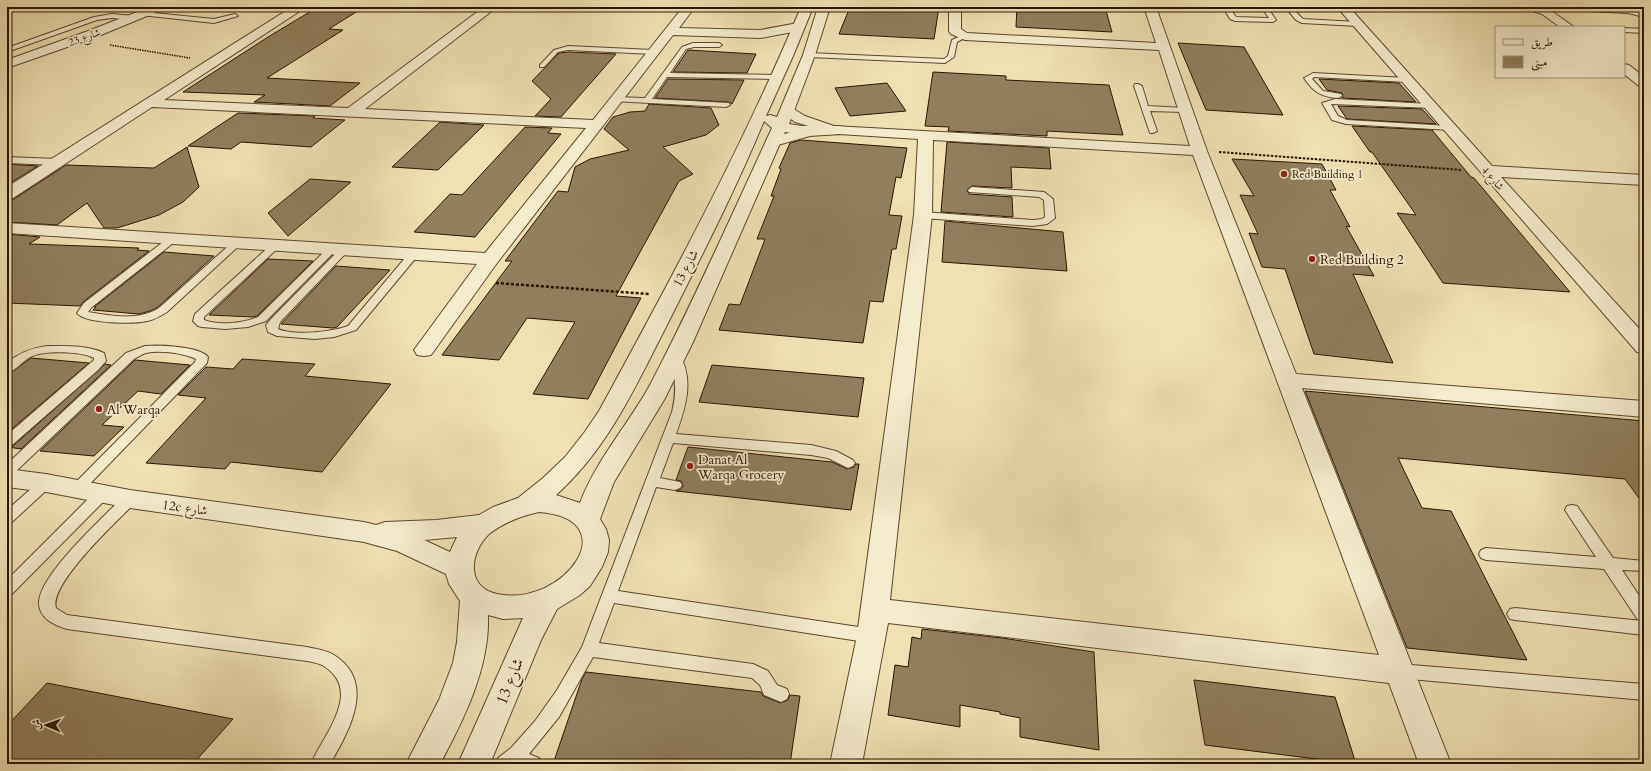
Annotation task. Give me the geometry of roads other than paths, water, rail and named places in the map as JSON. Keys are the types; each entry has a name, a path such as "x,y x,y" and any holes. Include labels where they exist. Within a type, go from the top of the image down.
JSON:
{"street":[{"path":"11,189 57,162 300,7"},
{"path":"352,112 491,7"},
{"path":"424,350 490,259 595,124 689,7"},
{"name":"شارع 13","path":"527,505 560,478 575,462 598,432 610,413 703,233 792,45 807,7"},
{"path":"587,520 602,482 653,400 675,357 787,111 824,7"},
{"path":"955,7 955,31 965,36 1163,47"},
{"path":"1150,7 1199,151 1435,764"},
{"name":"شارع 4","path":"1343,7 1644,347"},
{"path":"1530,7 1546,12 1567,26"},
{"name":"شارع 23","path":"7,64 76,40 139,13 158,8"},
{"path":"671,31 760,34 798,27"},
{"path":"760,34 792,45"},
{"path":"1625,69 1644,83"},
{"path":"776,77 779,88 769,118 773,122 777,134"},
{"path":"149,103 595,124"},
{"path":"787,111 809,122 839,130"},
{"path":"777,134 839,130 1199,151"},
{"path":"846,764 873,623 923,216 926,135"},
{"path":"1487,171 1644,180"},
{"path":"7,228 490,259"},
{"path":"1288,380 1644,410"},
{"name":"12c شارع","path":"7,478 46,483 75,490 130,499 364,532 404,543 460,568"},
{"path":"551,503 562,505 576,511 587,520 594,530 596,542 594,555 588,568 578,581 564,592 548,600 534,605 507,607 483,602 474,597 466,588 461,579 461,556 466,545 474,533 498,515 527,505 551,503"},
{"name":"12c شارع","path":"364,532 436,530 485,524"},
{"path":"422,764 445,722 468,666 475,618 474,597"},
{"name":"شارع 13","path":"474,764 532,628 548,600"},
{"path":"873,623 1399,671"}],"lane":[{"path":"1226,7 1232,18 1235,19 1273,20 1274,19 1264,7"},
{"path":"1288,7 1298,19 1302,21 1358,24"},
{"path":"1547,7 1628,11 1644,15"},
{"path":"7,50 96,18 139,13 214,21 225,20 235,16"},
{"path":"1625,30 1644,31"},
{"path":"808,55 945,61 951,57 954,41 965,36"},
{"path":"647,101 684,48 693,45 719,46"},
{"path":"542,66 556,51 568,48 653,52"},
{"path":"666,75 776,77"},
{"path":"1407,80 1313,75 1308,78 1318,92 1327,95 1429,104"},
{"path":"1138,86 1153,131"},
{"path":"615,100 726,105"},
{"path":"1429,104 1335,101 1326,103 1335,118 1346,122 1450,128"},
{"path":"1145,108 1184,110"},
{"path":"7,160 57,162"},
{"path":"923,216 1033,223 1044,222 1050,218 1048,199 1041,194 972,190"},
{"path":"174,238 88,305 82,313 85,316 128,319 142,319 150,317 163,310 238,242"},
{"path":"276,245 199,316 198,321 202,324 240,326 262,319 338,249"},
{"path":"338,249 276,320 272,325 272,330 277,333 330,336 343,333 352,328 414,254"},
{"path":"7,369 24,356 42,350 88,352 96,353 100,356 100,361 94,367 7,442"},
{"path":"7,472 130,356 146,350 198,354 202,357 201,362 75,490"},
{"path":"508,761 528,742 554,708 575,676 589,649 678,412 682,395 681,372 675,357"},
{"path":"669,438 811,450 830,454 848,463"},
{"path":"652,482 675,485"},
{"path":"7,518 46,483"},
{"path":"7,590 102,494"},
{"path":"130,499 54,582 47,600 51,615 58,620 67,622 308,654 328,660 342,672 349,690 348,711 338,735 320,764"},
{"path":"1572,510 1644,615"},
{"path":"1486,554 1642,566"},
{"path":"610,596 873,623"},
{"path":"1514,614 1644,628"},
{"path":"589,649 753,671 767,680 770,690 781,694"},
{"path":"1399,671 1644,692"},
{"path":"508,761 533,764"}],"place":[{"name":"Red Building 1","path":"1284,174"},
{"name":"Red Building 2","path":"1312,259"},
{"name":"Al Warqa","path":"99,409"},
{"name":"Danat Al Warqa Grocery","path":"690,466"}]}
